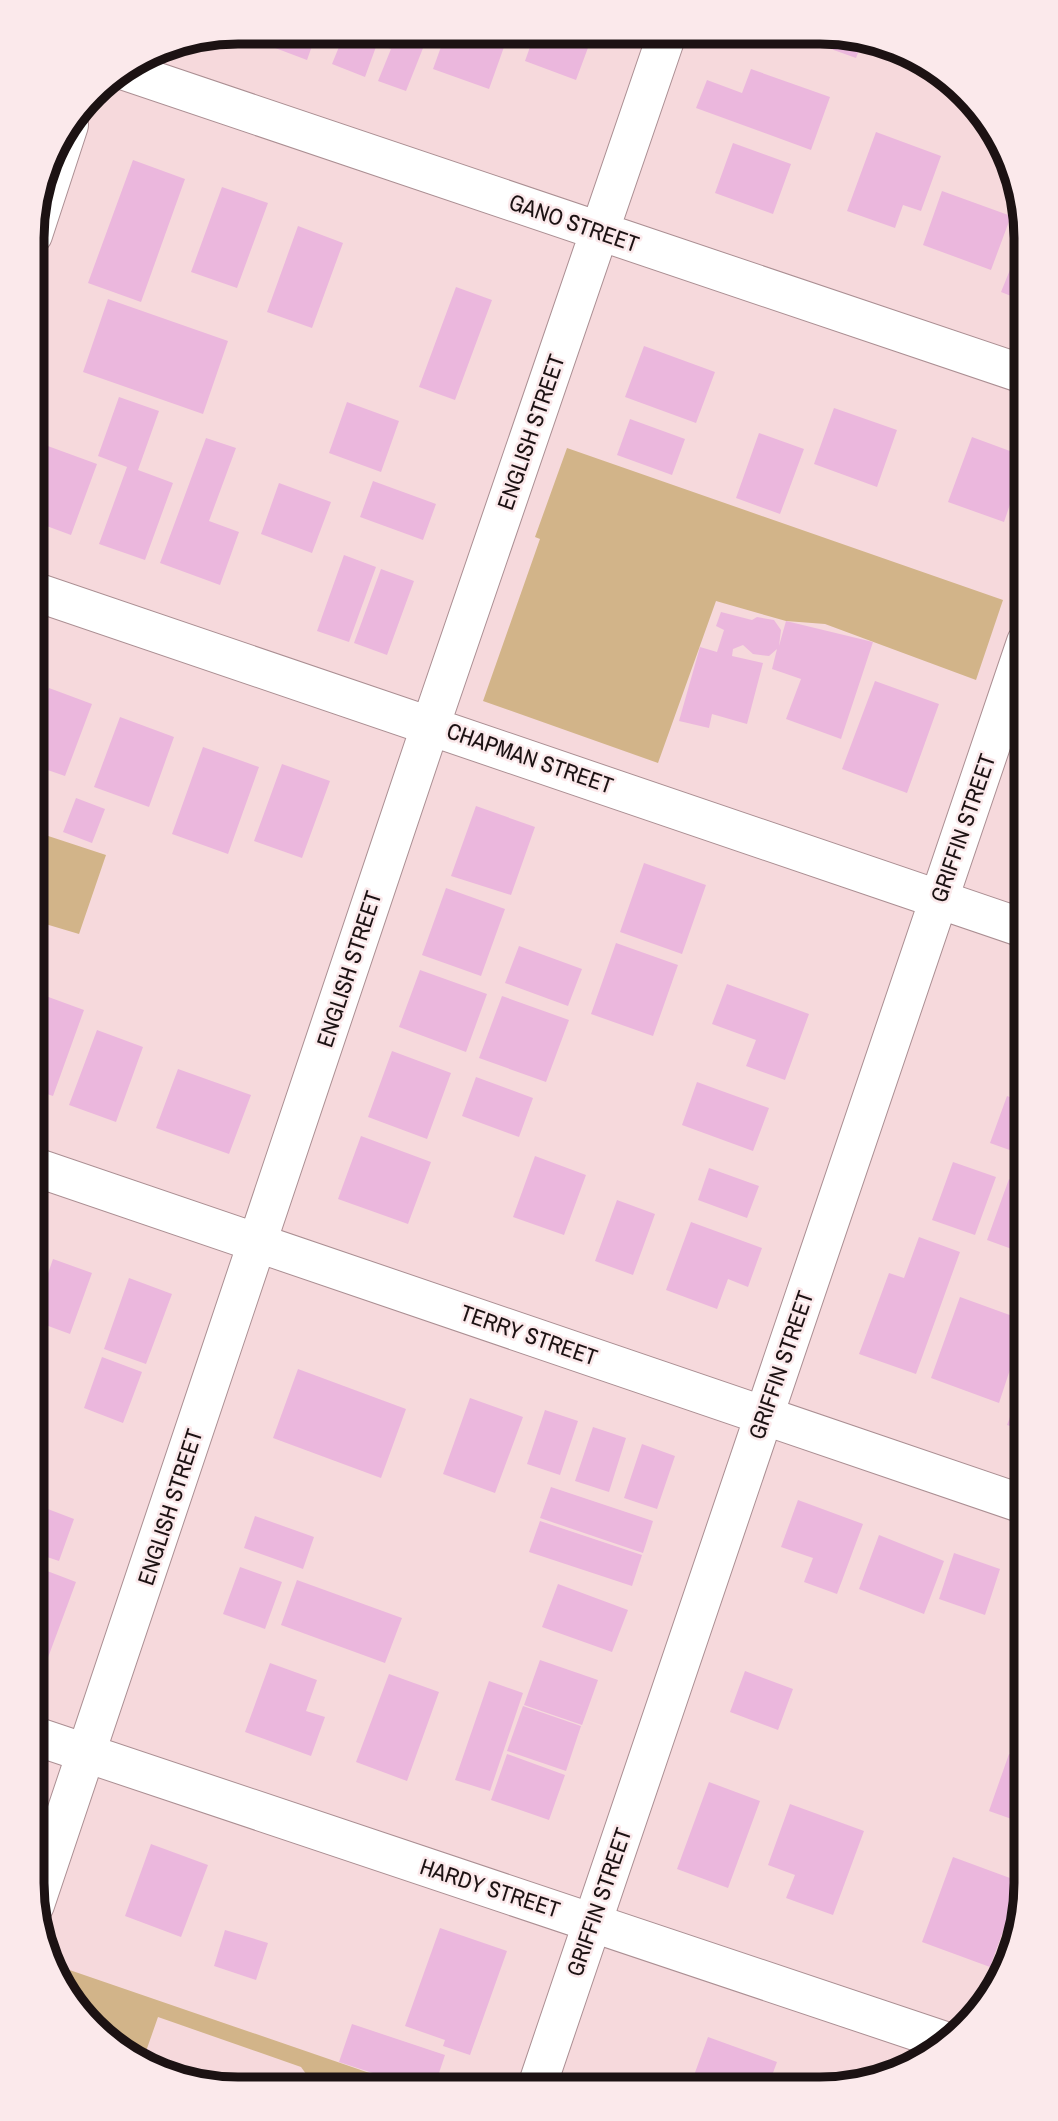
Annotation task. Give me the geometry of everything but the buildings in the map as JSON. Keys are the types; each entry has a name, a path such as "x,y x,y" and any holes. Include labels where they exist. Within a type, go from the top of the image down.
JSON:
{"street":[{"name":"ENGLISH STREET","path":"44,1880 88,1755 431,724 664,44"},
{"name":"GANO STREET","path":"134,74 1014,371"},
{"name":"CHAPMAN STREET","path":"44,595 431,724 1014,925"},
{"name":"GRIFFIN STREET","path":"540,2077 1014,678"},
{"name":"TERRY STREET","path":"44,1170 1014,1501"},
{"name":"HARDY STREET","path":"44,1739 937,2038"}],"shaded area":[{"path":"567,448 1003,600 976,680 825,624 786,621 716,601 658,763 483,701 540,539 535,537"},
{"path":"44,835 106,855 79,934 44,924"},
{"path":"64,1968 381,2077 308,2077 301,2067 158,2017 145,2053 130,2045 92,2011 76,1991"}]}
